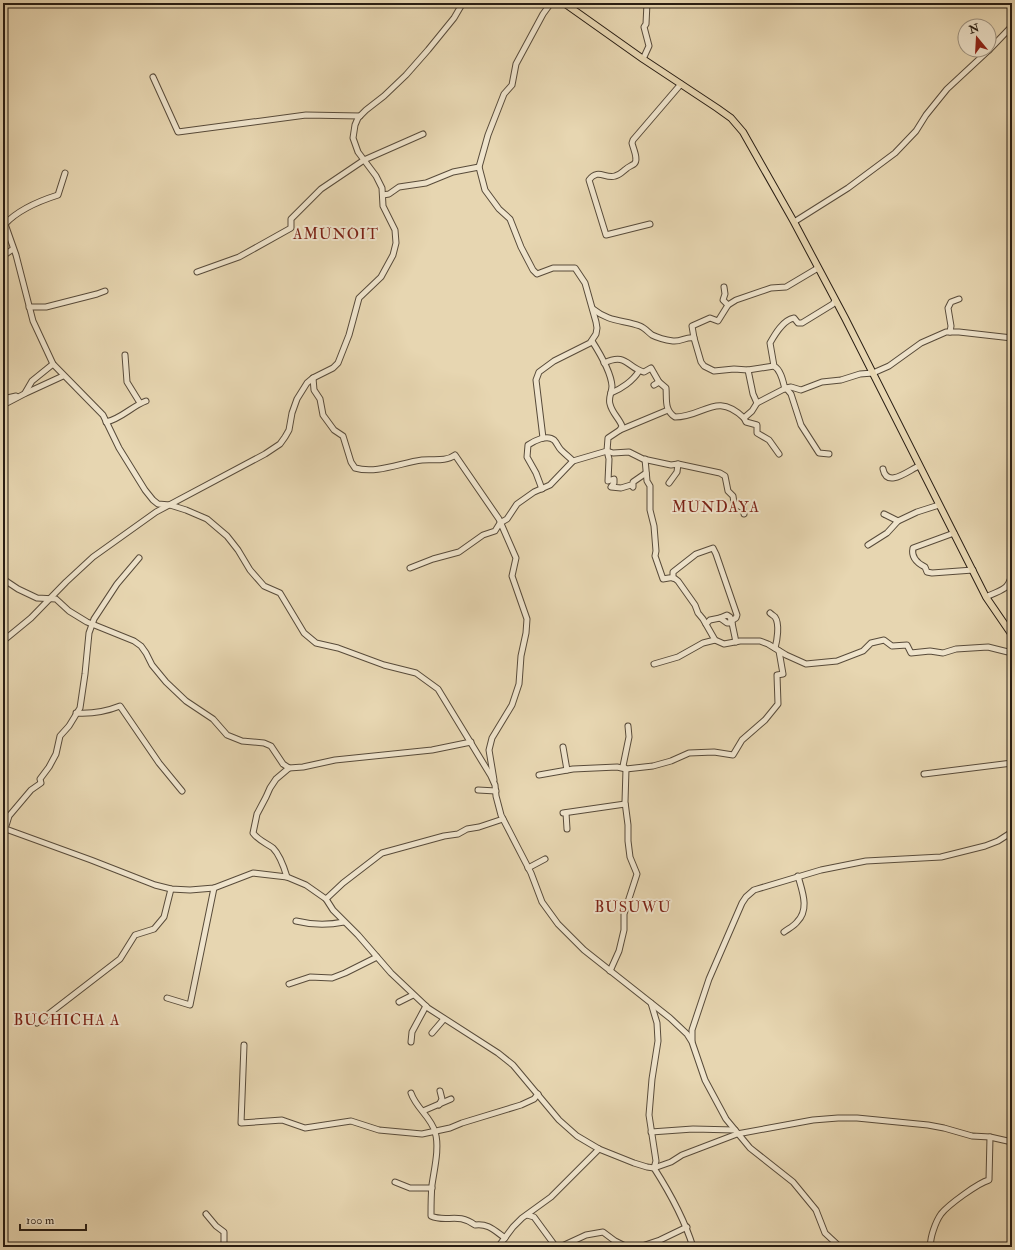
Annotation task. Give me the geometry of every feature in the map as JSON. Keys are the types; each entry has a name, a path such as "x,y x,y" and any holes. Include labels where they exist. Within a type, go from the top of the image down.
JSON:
{"main road":[{"path":"564,3 643,59 717,108 737,124 752,147 794,222 873,373 986,597 1012,635"}],"street":[{"path":"3,641 31,618 93,557 156,512 265,454 280,444 288,430 297,399 313,378 333,368 338,363 349,335 359,298 381,277 393,255 396,238 395,230 383,206 382,188 376,176 358,152 353,138 355,125 360,116 406,75 465,3"},
{"path":"543,438 536,380 537,376 554,361 592,341 596,334 597,328 593,309 585,284 575,268 553,268 537,274 533,270 521,247 510,219 499,209 485,190 479,167 488,135 504,94 512,85 516,64 550,3"},
{"path":"643,59 649,46 644,27 646,24 647,3"},
{"path":"997,42 1012,26"},
{"path":"794,222 856,182 895,153 916,131 947,89 980,58"},
{"path":"154,77 178,132 306,115 360,116"},
{"path":"650,224 606,235 589,180 592,176 598,174 614,177 617,176 627,167 635,164 636,160 632,143 633,140 682,84"},
{"path":"197,272 239,257 291,228 292,219 321,190 364,160 423,134"},
{"path":"383,195 389,194 399,187 426,183 453,172 479,167"},
{"path":"65,173 58,195 41,200 4,222 23,281 32,321 53,364 103,416 119,448 146,490 158,504 170,505 207,519 227,536 238,550 250,570 264,586 280,593 304,633 316,643 338,648 384,665 416,673 438,689 471,742 495,785"},
{"path":"3,256 13,248"},
{"path":"774,366 748,370 734,369 714,371 704,366 699,357 692,326 710,318 718,321 728,305 736,300 771,288 786,286 818,268"},
{"path":"724,287 725,294 723,300 728,305"},
{"path":"29,307 46,307 105,291"},
{"path":"950,332 951,326 948,308 951,302 959,299"},
{"path":"829,454 818,453 801,425 791,394 785,388 777,368 774,366 770,343 781,327 791,318 794,318 798,323 805,321 833,304 835,300"},
{"path":"593,309 612,320 641,326 652,334 663,339 678,341 691,337 694,338"},
{"path":"744,418 752,411 757,403 785,388 791,387 801,390 822,382 841,380 860,374 873,373 889,366 925,340 946,332 1012,338"},
{"path":"592,341 604,363 611,382 609,401 613,413 622,423 620,430"},
{"path":"125,355 127,382 140,404"},
{"path":"604,363 617,360 626,361 639,371 644,372 651,368 656,383 666,388 668,410 673,416 682,417 720,405 734,409 744,418 746,422 757,426 757,433 768,440 779,454"},
{"path":"3,399 26,393 32,381 53,364"},
{"path":"748,370 753,394 757,403"},
{"path":"611,393 626,384 639,371"},
{"path":"3,405 63,376"},
{"path":"313,378 314,390 320,399 323,415 334,430 343,436 351,462 355,468 362,470 387,468 424,460 448,459 455,455 499,519 516,558 512,576 527,619 526,633 521,656 519,684 512,705 492,738 489,750 496,791 503,819 528,868 542,902 558,924 584,950 670,1018 687,1034 692,1042 705,1080 726,1119 750,1148 793,1182 816,1210 825,1233 840,1247"},
{"path":"106,422 114,421 146,401"},
{"path":"646,473 633,482 633,487 631,485 621,488 610,487 614,483 614,479 608,481 608,438 620,430 668,410"},
{"path":"542,489 536,473 528,460 528,445 543,438 554,439 561,451 573,461"},
{"path":"410,568 433,559 459,552 483,535 495,531 517,504 528,496 553,483 573,461 607,451 613,453 629,452 639,458 671,466 678,464 715,472 725,476 728,491 733,496 734,503 743,508 744,514"},
{"path":"646,459 647,481 650,486 650,510 654,526 655,556 658,568 663,579 673,578 678,581 706,624 714,640"},
{"path":"670,483 677,472 678,464"},
{"path":"883,469 884,474 888,478 894,478 919,466"},
{"path":"868,545 887,533 898,521 917,512 939,505"},
{"path":"884,514 898,521"},
{"path":"954,533 913,548 914,557 925,567 927,572 932,573 973,570"},
{"path":"673,578 673,572 696,554 713,548 737,615 732,622 727,623 720,618 710,620 706,624"},
{"path":"139,558 117,584 96,615 92,624 89,633 80,708 69,726 60,736 56,754 40,779 41,783 31,790 9,816 4,828 155,885 171,889 190,890 214,888 253,873 287,877 306,885 326,899 333,910 413,995 444,1019 503,1057 522,1075 559,1120 577,1136 600,1149 634,1163 654,1168 671,1162 682,1155 736,1132"},
{"path":"986,597 1008,586 1011,580 1012,572"},
{"path":"3,579 18,589 37,598 56,599 62,606 77,617 134,641 146,652 152,664 166,682 186,701 213,719 227,735 242,741 264,743 271,746 283,764 289,768"},
{"path":"539,776 567,770 617,767 626,769 653,766 671,761 689,753 714,752 733,755 742,740 765,720 778,704 777,675 783,674 776,649 778,636 776,618 770,613"},
{"path":"732,622 736,642"},
{"path":"654,664 678,657 702,643 714,640 724,644 760,641 768,644 786,656 806,664 837,661 863,651 871,643 884,640 892,646 907,644 912,653 943,653 956,650 988,647 1012,653"},
{"path":"76,713 92,714 104,712 120,706 159,763 182,791"},
{"path":"610,970 619,951 624,930 624,914 636,874 630,857 625,804 626,769 623,766 629,737 628,726"},
{"path":"287,877 274,850 257,838 253,832 257,814 270,788 276,779 289,768 303,767 335,760 432,750 471,742"},
{"path":"563,747 567,770"},
{"path":"924,774 1012,763"},
{"path":"478,790 496,791"},
{"path":"567,829 564,813 625,804"},
{"path":"326,899 343,883 382,853 444,836 458,834 467,829 503,819"},
{"path":"692,1042 692,1030 709,979 746,897 754,890 821,870 866,861 941,857 985,846 998,841 1012,832"},
{"path":"528,868 545,859"},
{"path":"784,932 798,922 804,913 804,898 798,876"},
{"path":"167,998 190,1005 214,888"},
{"path":"38,1024 120,959 135,935 154,929 164,917 171,889"},
{"path":"296,921 323,924 344,922"},
{"path":"289,984 310,976 332,978 345,974 377,957"},
{"path":"399,1002 413,995"},
{"path":"651,1003 657,1023 658,1041 652,1079 649,1115 656,1162 654,1168"},
{"path":"411,1042 412,1032 426,1006"},
{"path":"432,1033 444,1019"},
{"path":"244,1045 241,1123 282,1120 305,1128 351,1121 379,1130 405,1134 422,1134 435,1132 521,1104 534,1099 538,1094"},
{"path":"439,1105 442,1099 440,1091"},
{"path":"411,1093 413,1100 423,1111 435,1132 436,1159 432,1188 431,1216 436,1218 459,1218 470,1221 475,1225 482,1224 490,1227 505,1238"},
{"path":"423,1111 451,1099"},
{"path":"652,1132 693,1129 736,1132 813,1120 857,1118 928,1125 972,1136 990,1136 1012,1142"},
{"path":"931,1247 931,1238 941,1214 982,1182 989,1180 990,1136"},
{"path":"498,1247 513,1227 551,1197 600,1149"},
{"path":"654,1168 674,1199 687,1227 693,1247"},
{"path":"395,1182 410,1188 432,1188"},
{"path":"206,1214 216,1226 224,1232 224,1247"},
{"path":"527,1215 534,1217 556,1247"},
{"path":"639,1247 660,1240 687,1227"},
{"path":"560,1247 586,1235 603,1232 615,1241 627,1247"}],"district":[{"name":"AMUNOIT","path":"336,234"},
{"name":"MUNDAYA","path":"716,507"},
{"name":"BUSUWU","path":"633,907"},
{"name":"BUCHICHA A","path":"67,1020"}]}
